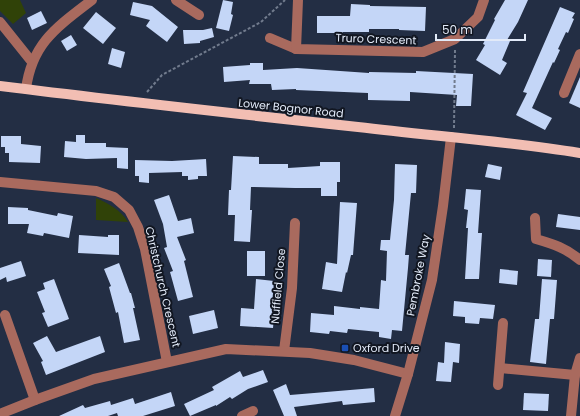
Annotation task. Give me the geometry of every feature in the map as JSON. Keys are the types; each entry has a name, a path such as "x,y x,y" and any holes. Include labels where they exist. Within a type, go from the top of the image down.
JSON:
{"main road":[{"name":"Lower Bognor Road","path":"0,86 140,104 451,137 580,153"}],"street":[{"path":"26,89 28,73 42,43 63,22 92,0"},
{"path":"176,0 198,15"},
{"path":"296,48 298,0"},
{"name":"Truro Crescent","path":"270,38 296,48 423,52 456,39 478,16 484,0"},
{"path":"0,22 32,62"},
{"path":"564,93 580,54"},
{"name":"Pembroke Way","path":"395,416 408,374 432,280 451,137"},
{"name":"Christchurch Crescent","path":"0,182 96,191 114,197 129,210 138,227 145,250 167,362"},
{"path":"536,218 536,239 569,250 580,260"},
{"name":"Nuffield Close","path":"284,351 292,288 295,223"},
{"path":"5,315 35,400"},
{"path":"498,385 503,324"},
{"path":"0,414 94,379 226,349 310,353 354,360 408,374"},
{"path":"571,416 575,375 580,358"},
{"path":"500,368 575,375"},
{"path":"242,416 253,411"}],"path":[{"path":"140,104 144,96 162,75 261,22 285,0"},
{"path":"456,39 454,128 461,129"}],"green space":[{"path":"0,0 20,0 26,13 13,24 0,11"},
{"path":"96,198 114,207 128,222 96,220"}],"building":[{"path":"223,0 233,2 231,14 233,15 229,31 216,28"},
{"path":"505,0 528,0 518,22 507,40 510,41 502,60 507,63 500,75 476,60 485,45 483,44 495,20 494,19"},
{"path":"133,2 152,6 178,27 167,42 146,26 150,20 130,15"},
{"path":"351,4 370,6 426,7 425,31 369,29 369,32 317,33 317,16 350,16"},
{"path":"560,7 575,13 568,33 566,32 558,49 560,50 532,108 552,118 545,130 516,115 527,93 523,92"},
{"path":"41,11 47,23 32,30 27,18"},
{"path":"96,12 116,28 103,44 83,28"},
{"path":"212,28 214,37 200,41 200,43 184,44 183,30 203,30"},
{"path":"71,35 77,45 67,51 61,41"},
{"path":"112,48 125,52 121,68 108,64"},
{"path":"250,63 263,63 263,70 297,68 369,73 416,73 416,71 473,74 471,106 456,106 457,95 410,92 410,101 368,100 368,93 296,89 272,90 271,84 249,84 250,80 224,82 223,67 250,65"},
{"path":"580,77 580,108 569,103"},
{"path":"76,135 85,135 85,143 106,143 106,147 128,148 128,169 117,168 117,158 86,159 64,157 65,141 76,142"},
{"path":"1,136 21,136 21,144 41,146 40,163 9,162 9,153 5,153 5,147 1,147"},
{"path":"233,156 259,157 259,164 288,164 288,168 320,166 320,162 340,162 340,182 337,182 337,196 321,196 321,188 251,187 250,210 252,210 250,242 234,241 235,215 228,215"},
{"path":"206,159 207,176 198,176 198,179 188,180 188,176 182,176 182,172 149,173 149,183 139,182 139,176 135,176 135,160 172,161"},
{"path":"395,164 417,165 416,193 411,193 405,255 409,255 402,331 392,330 391,339 379,337 379,332 348,329 347,333 330,331 329,334 310,332 311,313 334,315 334,306 360,309 360,307 379,309 381,280 386,281 387,251 380,250 381,240 390,240 394,200"},
{"path":"488,164 502,167 500,180 485,177"},
{"path":"466,189 481,190 478,233 482,233 479,279 465,279 468,228 466,228 468,210 464,209"},
{"path":"169,195 178,221 191,218 194,233 177,237 186,260 184,261 193,297 178,301 170,272 173,271 164,248 167,247 163,224 154,200"},
{"path":"340,202 357,203 353,255 351,255 342,292 322,289 326,262 337,264"},
{"path":"8,207 28,208 28,210 57,216 58,213 73,216 69,238 44,233 43,236 27,233 29,224 8,224"},
{"path":"558,214 580,217 580,230 556,227"},
{"path":"79,235 108,237 108,235 119,235 119,255 78,253"},
{"path":"247,251 265,251 265,276 247,276"},
{"path":"538,259 552,260 551,277 537,276"},
{"path":"21,261 26,276 7,282 6,277 0,280 0,268"},
{"path":"119,263 131,293 140,340 124,343 118,312 116,313 109,287 111,286 104,269"},
{"path":"500,269 518,271 517,285 499,283"},
{"path":"54,279 69,319 48,327 42,313 45,312 37,292 45,289 43,283"},
{"path":"256,279 274,281 272,305 275,305 273,328 240,326 241,308 254,309"},
{"path":"542,279 557,280 554,319 550,319 546,364 530,362 535,319 539,319"},
{"path":"454,301 495,305 493,319 480,318 479,324 465,323 465,317 453,316"},
{"path":"214,310 218,328 193,334 189,316"},
{"path":"47,336 56,352 100,336 105,352 46,375 41,362 43,361 33,343"},
{"path":"445,342 460,344 459,363 453,362 451,382 436,381 438,362 444,363"},
{"path":"263,370 268,382 248,389 232,399 230,397 216,406 190,416 184,404 214,390 212,387 240,371 243,377"},
{"path":"286,384 290,395 374,388 375,402 343,405 342,401 294,407 297,416 284,416 273,390"},
{"path":"171,392 175,406 143,416 118,416 117,413 108,416 59,416 83,405 85,408 110,401 111,405 133,398 135,404"},
{"path":"524,393 549,394 548,411 523,410"}],"place":[{"name":"Oxford Drive","path":"345,348"}]}
